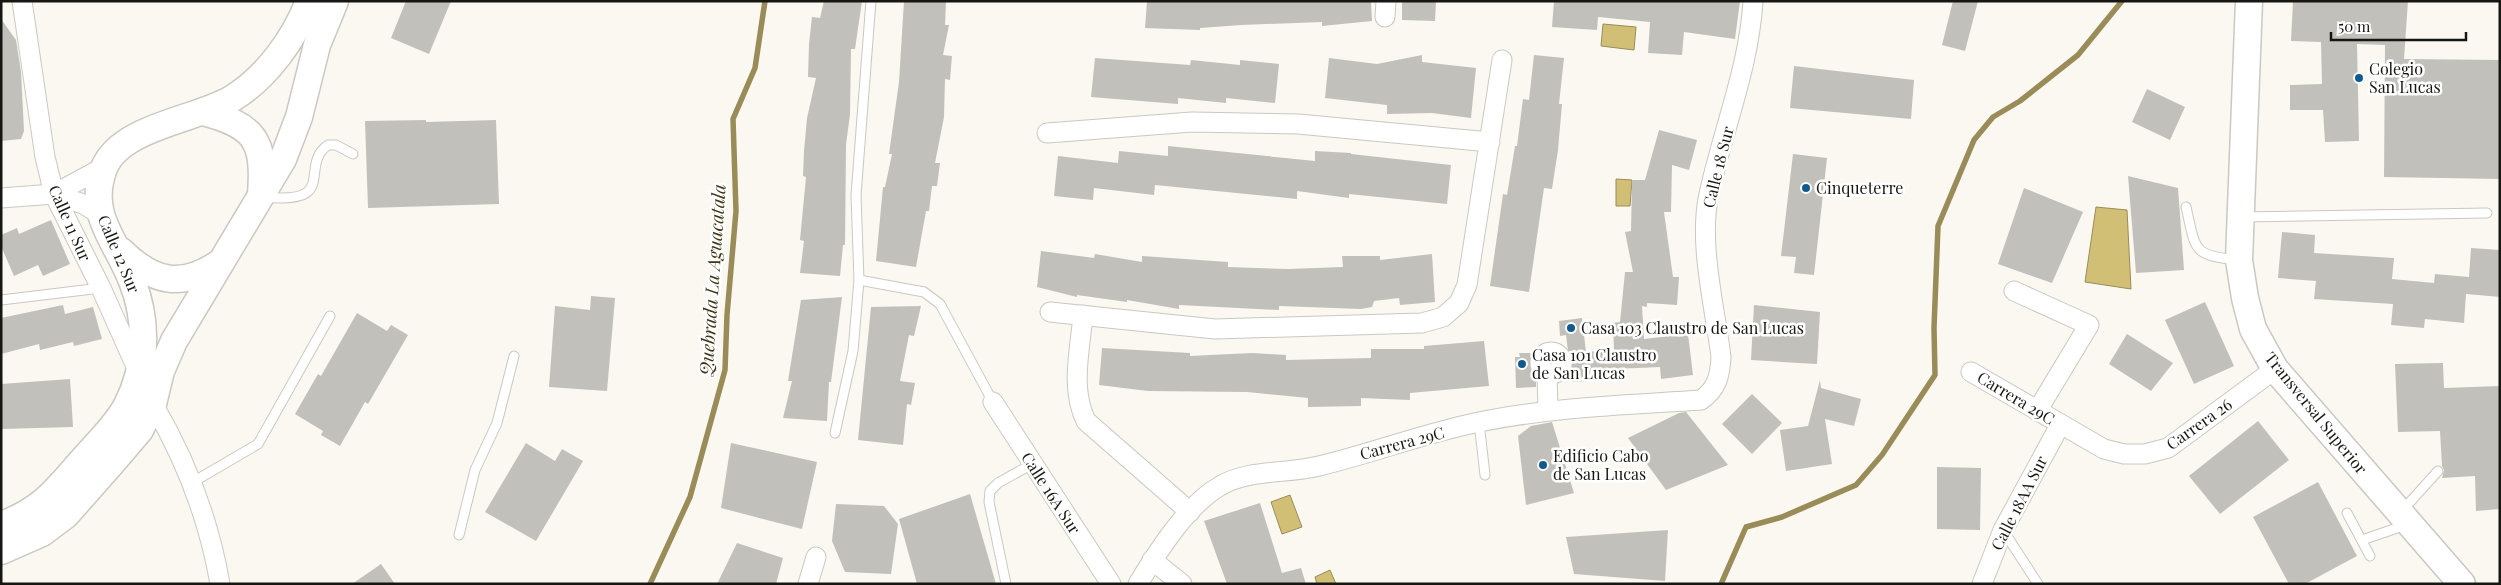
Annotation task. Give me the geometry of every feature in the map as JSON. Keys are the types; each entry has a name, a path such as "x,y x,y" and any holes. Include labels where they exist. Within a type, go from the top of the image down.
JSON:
{"main road":[{"name":"Calle 12 Sur","path":"1,525 21,518 40,506 121,414 140,375 143,354 141,308 132,280 100,214 98,190 104,167 116,150 132,138 203,112 233,98 256,81 272,63 298,25 309,1"},
{"path":"1,551 42,533 66,515 140,430 153,404 161,371 174,341 283,159 299,117 317,45 335,1"},
{"name":"Transversal Superior","path":"2249,1 2239,260 2245,298 2253,329 2275,368 2462,584"},
{"path":"203,112 231,120 245,128 254,138 261,154 263,170 261,196"},
{"path":"115,246 134,264 155,276 171,280 186,279 205,274 222,262"}],"street":[{"name":"Calle 11 Sur","path":"22,1 45,157 54,194 101,288 140,375"},
{"name":"Calle 18 Sur","path":"1712,392 1720,375 1721,357 1704,232 1708,195 1744,67 1753,1"},
{"path":"1050,312 1215,330 1378,326 1422,323 1442,317 1459,303 1467,285 1502,60"},
{"path":"1047,133 1192,122 1298,124 1490,142"},
{"path":"54,194 104,167"},
{"path":"1,198 54,194 83,204 100,214"},
{"path":"2014,291 2089,325 2037,411"},
{"path":"1083,315 1076,385 1078,406 1086,421 1190,512"},
{"name":"Carrera 26","path":"2060,425 2104,449 2124,454 2145,454 2168,448 2188,435 2275,368"},
{"name":"Carrera 29C","path":"1971,372 2060,425"},
{"path":"1547,373 1548,410"},
{"name":"Carrera 29C","path":"1138,584 1152,560 1206,495 1222,485 1244,477 1318,466 1478,422 1548,410 1701,400 1712,392"},
{"name":"Calle 16A Sur","path":"993,402 1111,584"},
{"path":"153,404 173,438 193,482 220,584"},
{"name":"Calle 18AA Sur","path":"1982,584 2003,530 2060,425"},
{"path":"808,584 816,557"},
{"path":"1152,560 1182,584"}],"lane":[{"path":"836,433 852,351 859,280 856,195 871,1"},
{"path":"261,196 295,199 305,193 315,183 317,156 328,145 336,145 353,154"},
{"path":"2186,207 2194,240 2201,252 2212,257 2239,260"},
{"path":"2240,217 2487,214"},
{"path":"859,280 924,292 940,304 993,402"},
{"path":"1,300 101,288"},
{"path":"193,482 258,444 330,316"},
{"path":"459,535 474,470 497,423 514,356"},
{"path":"1478,422 1485,474"},
{"path":"1006,584 989,502 990,490 998,483 1032,464"},
{"path":"2362,540 2404,519 2438,471"},
{"path":"2346,513 2370,556"},
{"path":"2003,530 2038,584"}],"shaded area":[{"path":"1603,24 1636,27 1634,50 1601,46"},
{"path":"1616,179 1632,180 1630,206 1616,206"},
{"path":"2096,207 2127,210 2131,289 2085,282"},
{"path":"1290,495 1302,527 1282,534 1271,502"},
{"path":"1330,570 1336,584 1317,584 1315,577"}],"building":[{"path":"406,1 451,1 429,54 391,38"},
{"path":"824,1 862,1 855,49 851,49 850,114 846,145 845,245 843,245 840,276 800,273 804,241 800,240 806,177 803,176 804,151 807,118 816,78 808,77 809,44 812,17 820,18"},
{"path":"904,1 946,1 945,25 949,25 943,55 952,56 950,80 945,79 944,117 935,163 940,163 937,186 932,186 929,211 926,211 916,267 876,261 883,187 885,187 892,154 889,154 899,82"},
{"path":"1147,1 1371,1 1372,21 1322,26 1322,22 1241,25 1200,28 1200,30 1145,28"},
{"path":"1402,1 1436,1 1435,21 1402,20"},
{"path":"1554,1 1740,1 1735,39 1684,32 1682,55 1648,53 1650,22 1598,17 1597,30 1552,27"},
{"path":"1953,1 1978,1 1965,51 1942,45"},
{"path":"2293,1 2408,1 2404,59 2500,60 2500,179 2384,177 2385,45 2357,44 2359,141 2325,142 2323,110 2290,110 2290,85 2322,84 2321,42 2291,41"},
{"path":"1,19 16,40 21,72 24,131 21,139 1,141"},
{"path":"1422,55 1422,62 1476,68 1471,118 1432,113 1387,114 1387,105 1325,98 1329,58 1377,64"},
{"path":"1534,55 1564,58 1559,104 1562,104 1558,150 1552,189 1544,188 1529,292 1490,286 1503,194 1507,195 1515,146 1517,146 1523,99 1529,100"},
{"path":"1095,58 1190,65 1191,60 1240,65 1240,60 1279,64 1275,103 1226,98 1226,103 1178,98 1178,104 1091,97"},
{"path":"1794,66 1914,80 1911,119 1790,108"},
{"path":"2147,89 2185,107 2170,140 2132,122"},
{"path":"426,120 426,122 496,120 499,204 368,208 365,121"},
{"path":"1659,130 1697,140 1689,170 1672,165 1671,212 1664,212 1673,277 1679,277 1677,305 1647,303 1647,307 1642,306 1644,339 1688,334 1693,375 1661,379 1660,367 1590,370 1591,381 1572,382 1566,335 1560,336 1559,321 1582,318 1586,352 1614,350 1613,323 1620,322 1625,272 1633,272 1625,232 1631,231 1632,180 1645,180"},
{"path":"1168,146 1315,161 1315,151 1351,153 1451,165 1447,204 1349,194 1349,198 1297,191 1297,199 1155,185 1154,195 1094,188 1093,200 1054,196 1058,156 1118,163 1119,151 1168,156"},
{"name":"Cinqueterre","path":"1793,154 1827,158 1814,275 1794,273 1796,257 1781,256"},
{"path":"2128,176 2178,188 2184,270 2136,273"},
{"path":"2024,188 2083,212 2052,283 1998,264"},
{"path":"51,220 70,264 43,276 38,265 14,276 1,246 1,235 17,228 19,234"},
{"path":"2282,232 2315,235 2314,253 2394,258 2392,279 2434,283 2435,274 2469,277 2471,248 2500,250 2500,297 2466,294 2464,323 2425,319 2424,328 2391,325 2393,304 2314,299 2316,281 2278,278"},
{"path":"1041,251 1094,258 1095,254 1142,262 1142,256 1228,262 1228,267 1288,269 1343,267 1342,256 1380,256 1380,260 1432,254 1435,302 1400,305 1399,298 1374,301 1372,307 1361,309 1279,306 1279,310 1179,305 1179,309 1127,300 1127,302 1077,295 1077,297 1037,287"},
{"path":"591,296 615,298 607,391 549,387 555,306 590,310"},
{"path":"842,297 831,382 829,382 827,421 783,418 792,381 788,381 801,300"},
{"path":"2205,302 2234,366 2194,384 2165,320"},
{"path":"63,305 65,314 93,307 102,339 74,346 73,342 40,350 39,344 1,354 1,318"},
{"path":"1754,305 1820,312 1817,364 1751,360"},
{"path":"921,306 914,336 909,335 900,381 915,383 911,405 907,404 903,445 858,440 871,307"},
{"path":"357,313 387,331 391,325 408,335 368,404 365,402 340,446 321,435 323,431 295,414 318,374 321,376"},
{"path":"2127,334 2173,363 2151,391 2109,364"},
{"path":"1484,341 1489,386 1410,393 1410,400 1361,398 1361,406 1308,407 1308,398 1247,392 1148,391 1099,385 1102,348 1190,353 1190,356 1252,353 1286,355 1286,360 1371,358 1371,349 1424,349 1424,346"},
{"name":"Casa 101 Claustro de San Lucas","path":"1519,353 1536,353 1536,387 1516,388 1515,357 1520,357"},
{"path":"2443,363 2444,388 2500,386 2500,509 2476,511 2475,476 2442,478 2444,470 2442,466 2440,431 2398,432 2395,364"},
{"path":"70,379 73,427 1,429 1,384"},
{"path":"1820,380 1821,388 1861,399 1854,426 1825,419 1832,464 1786,471 1780,430 1808,426"},
{"path":"1752,394 1782,423 1752,454 1722,424"},
{"path":"1686,412 1728,465 1666,490 1628,438 1679,413"},
{"path":"2258,421 2289,460 2220,514 2189,476"},
{"name":"Edificio Cabo de San Lucas","path":"1552,422 1574,493 1526,505 1518,436 1531,426"},
{"path":"526,443 555,461 562,449 583,461 536,541 485,512"},
{"path":"731,443 817,462 802,529 721,508"},
{"path":"1937,467 1981,468 1980,530 1937,529"},
{"path":"2318,482 2357,556 2305,584 2289,584 2253,517"},
{"path":"970,494 996,584 917,584 899,519"},
{"path":"1260,503 1282,573 1301,568 1306,584 1227,584 1204,521"},
{"path":"836,504 884,506 898,524 891,574 845,572 832,541"},
{"path":"1668,530 1665,581 1574,574 1566,537"},
{"path":"737,543 783,558 776,584 717,584"},
{"path":"381,564 395,584 352,584"}],"waterway":[{"name":"Quebrada La Aguacatala","path":"650,584 690,497 725,370 727,315 736,211 733,119 755,68 765,1"},
{"path":"1721,584 1746,527 1782,517 1856,485 1882,455 1935,375 1934,328 1938,226 1974,140 1993,117 2020,101 2078,55 2122,1"}],"place":[{"name":"Colegio San Lucas","path":"2359,78"},
{"name":"Cinqueterre","path":"1806,188"},
{"name":"Casa 103 Claustro de San Lucas","path":"1571,328"},
{"name":"Casa 101 Claustro de San Lucas","path":"1522,364"},
{"name":"Edificio Cabo de San Lucas","path":"1543,465"}]}
